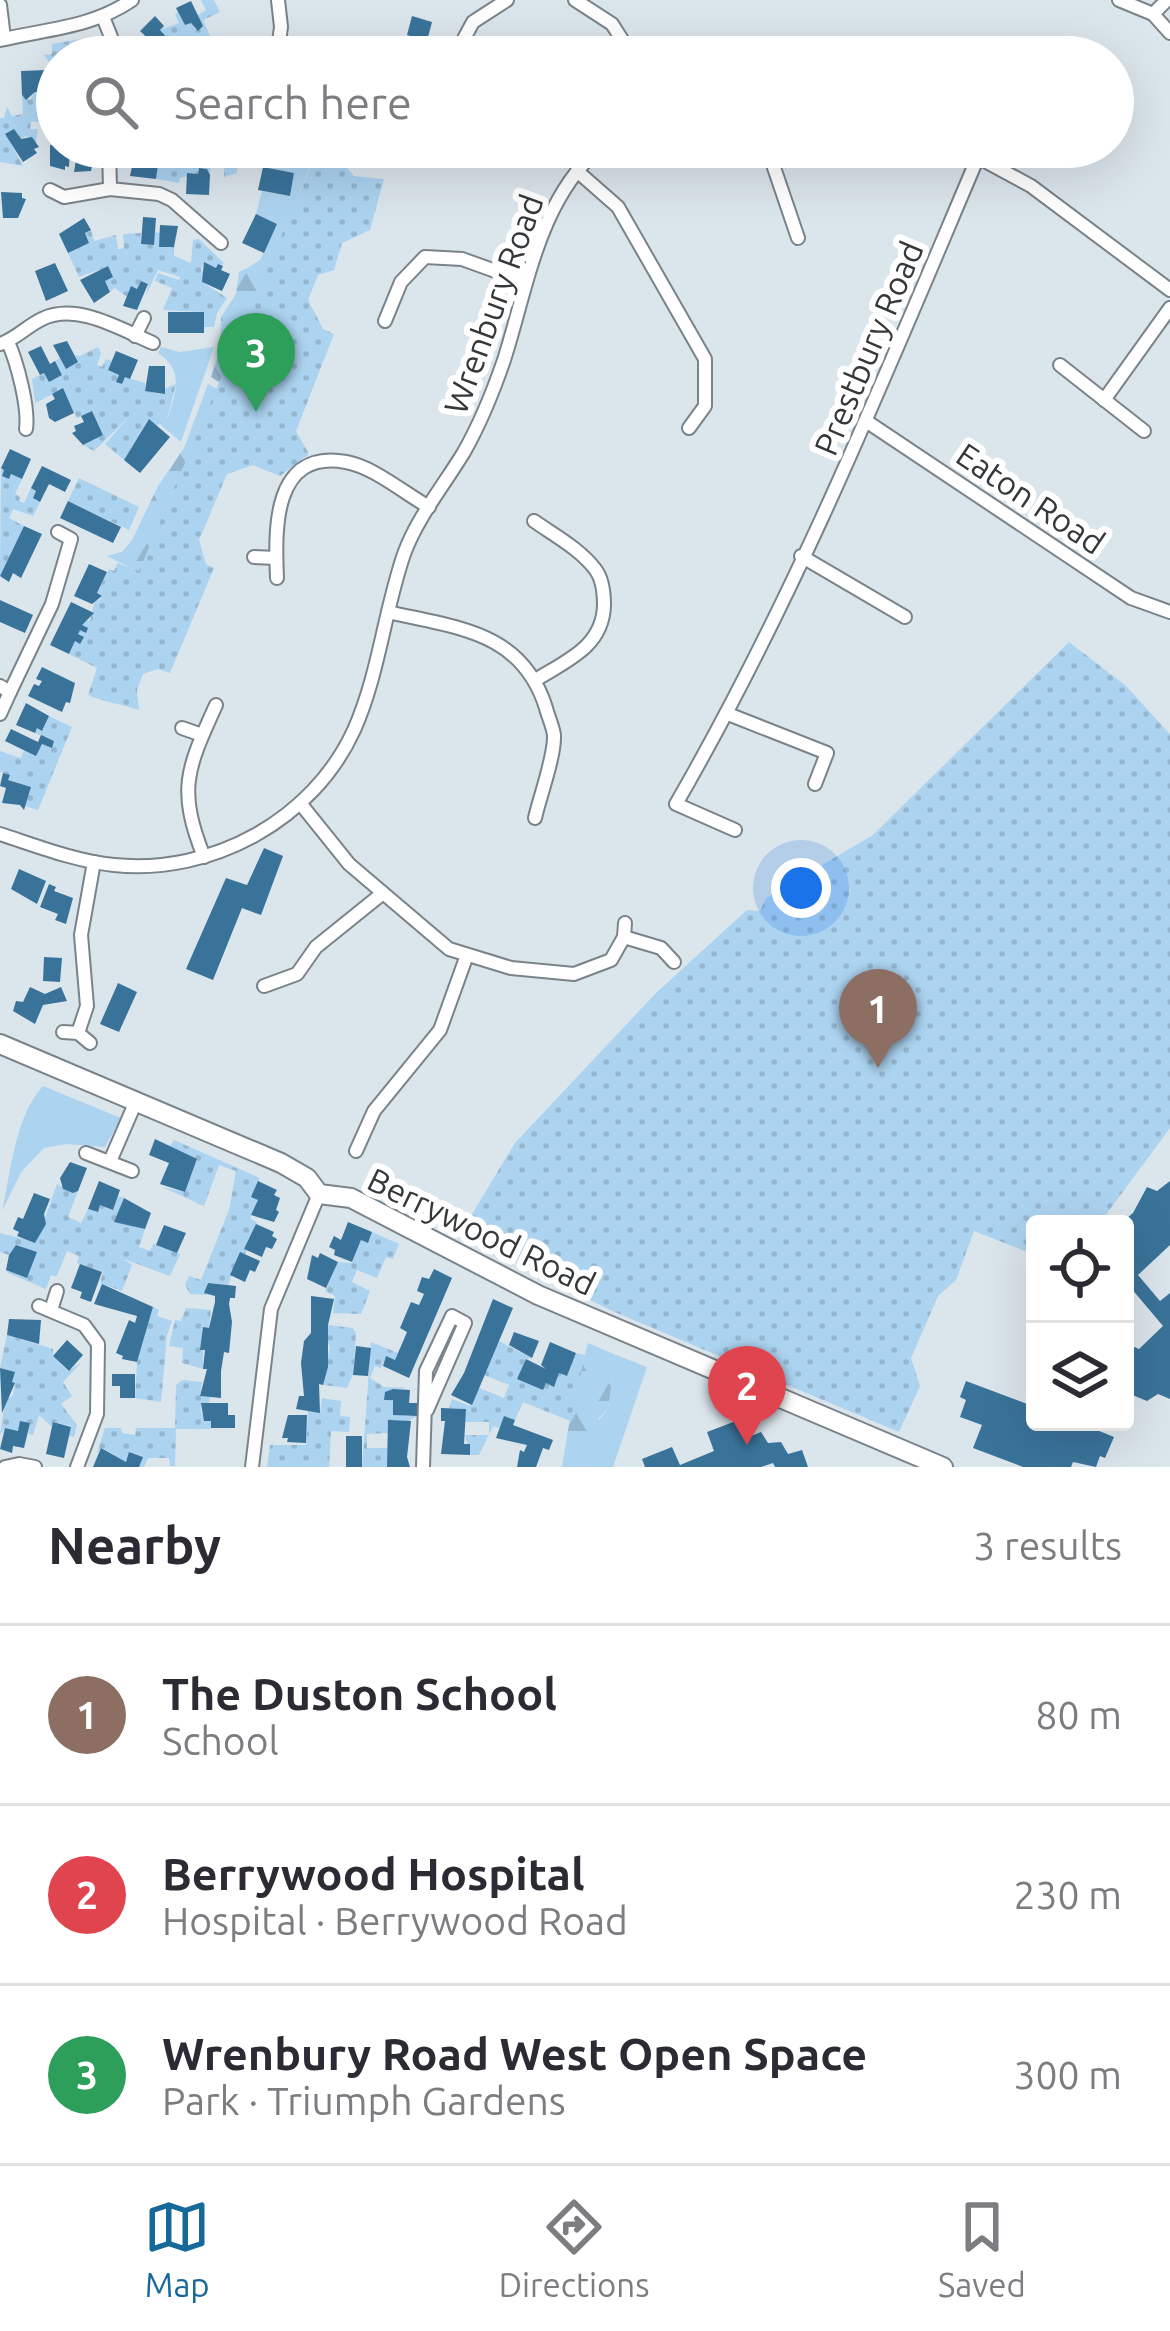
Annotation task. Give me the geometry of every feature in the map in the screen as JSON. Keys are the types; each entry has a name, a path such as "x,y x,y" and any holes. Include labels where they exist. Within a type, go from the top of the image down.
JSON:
{"street":[{"path":"0,5 2,39 70,28 132,0"},
{"path":"278,0 280,36"},
{"path":"465,36 473,22 507,0"},
{"path":"575,0 612,24 620,36"},
{"path":"1119,0 1154,14 1170,33"},
{"path":"1154,14 1167,0"},
{"path":"103,17 111,36"},
{"path":"110,168 110,189"},
{"name":"Wrenbury Road","path":"0,834 94,862 165,866 240,844 300,802 329,770 353,732 369,688 404,551 485,412 540,236 581,168"},
{"path":"774,168 799,238"},
{"name":"Prestbury Road","path":"735,830 670,802 728,714 841,482 973,168"},
{"path":"998,168 1031,186 1170,290"},
{"path":"578,171 618,207 705,359 705,406 689,428"},
{"path":"50,190 64,197 110,189 159,194 221,243"},
{"path":"385,320 401,282 425,257 461,259 526,282"},
{"path":"1104,400 1170,308"},
{"path":"26,429 28,411 20,390 18,362 4,343 35,322 60,313 87,316 153,343"},
{"path":"135,336 144,318"},
{"path":"1060,365 1144,431"},
{"name":"Eaton Road","path":"866,421 1131,598 1170,612"},
{"path":"277,578 278,504 289,483 306,468 347,462 429,507"},
{"path":"534,521 597,571 604,589 599,635 579,654 537,679"},
{"path":"0,715 5,689 52,604 71,539 58,532"},
{"path":"801,556 905,616"},
{"path":"254,557 276,558"},
{"path":"388,612 464,628 513,654 537,679 554,736 535,818"},
{"path":"204,857 189,820 186,787 216,705"},
{"path":"728,714 829,746 814,784"},
{"path":"182,728 202,735"},
{"path":"300,802 349,864 449,949 511,968 574,974 611,960 625,930 661,948 674,962"},
{"path":"77,1036 87,1006 81,935 94,862"},
{"path":"264,986 297,974 316,947 382,893"},
{"path":"356,1151 374,1111 440,1030 467,955"},
{"name":"Berrywood Road","path":"0,1045 281,1163 307,1178 319,1194 351,1198 550,1300 943,1467"},
{"path":"111,1160 137,1100"},
{"path":"86,1153 132,1171"},
{"path":"252,1467 271,1309 319,1194"},
{"path":"57,1291 45,1308 84,1325 98,1344 97,1414 77,1467"},
{"path":"423,1467 426,1371 452,1316 465,1322 427,1410"},
{"path":"5,1467 35,1467"}],"green space":[{"path":"201,0 214,0 220,12 203,20 210,36 165,36 160,30 179,23 178,12 185,25 202,29 198,15 206,10"},
{"path":"35,92 36,122 31,121 30,129 36,129 36,143 26,136 6,134 23,166 0,162 0,118 7,107 12,116 23,114 22,95 30,100"},
{"path":"158,168 199,168 198,174 180,178 179,183 156,179"},
{"path":"224,168 237,168 237,173 224,177"},
{"path":"268,168 309,168 266,276 249,267 260,260 277,224 256,214 262,191 290,196 294,173"},
{"path":"310,168 347,168 354,176 384,179 370,230 342,243 334,270 318,275 308,300 323,329 334,334 296,431 309,454 280,476 253,465 227,474 199,540 206,564 214,568 170,673 158,669 143,674 137,690 139,710 88,695 97,668 69,654 80,630 85,632 82,625 90,621 95,599 102,597 97,593 109,569 114,571 118,563 139,571"},
{"path":"91,230 94,241 116,235 118,249 124,248 123,234 141,233 141,244 153,245 155,232 160,233 160,247 174,247 174,256 191,263 193,240 199,239 224,263 216,268 204,263 201,270 206,273 202,282 227,298 214,327 204,327 204,312 163,310 172,288 155,281 158,273 180,277 158,270 146,295 148,284 141,281 127,297 115,288 110,292 105,281 107,267 79,277 68,253 89,243 85,233"},
{"path":"249,267 266,276 220,383 211,377 220,349 221,317 236,294 239,272"},
{"path":"98,347 97,365 112,361 108,370 119,375 117,382 122,384 125,377 155,392 176,384 166,423 155,425 148,420 124,460 105,444 129,417 94,451 83,445 103,435 92,411 77,418 62,389 35,403 32,379 44,373 49,381 62,375 55,361 60,358 66,368 78,362 75,355"},
{"path":"161,347 180,352 214,347 181,442 160,424 166,423 176,385 172,368 158,353"},
{"path":"208,384 217,389 139,572 107,556 122,552 132,540 158,486 184,448"},
{"path":"1,468 2,476 22,479 15,494 19,501 24,503 31,488 36,491 33,498 40,502 33,516 13,509 9,518 24,526 0,576"},
{"path":"79,478 139,507 129,530 68,501"},
{"path":"1069,642 1126,686 1170,734 1170,1128 1106,1215 1026,1215 1026,1251 974,1231 956,1280 938,1296 911,1358 920,1386 899,1432 610,1310 460,1234 515,1143 656,993 747,910 760,911 766,898 873,835"},
{"path":"49,716 72,727 38,810 25,806 31,787 8,780 9,775 0,772 0,751 21,758 24,750 36,755 42,744 54,741 35,733 37,728 43,730"},
{"path":"43,1086 121,1118 105,1147 66,1144 44,1148 21,1172 2,1211 20,1128"},
{"path":"174,1140 260,1178 250,1219 257,1222 245,1254 240,1253 228,1285 207,1283 206,1295 190,1294 185,1285 189,1276 201,1280 229,1210 236,1171 219,1165 204,1206 162,1187 185,1192 197,1160 169,1148"},
{"path":"57,1184 78,1191 68,1217 81,1223 88,1209 97,1212 100,1205 113,1210 118,1196 124,1198 115,1221 145,1229 139,1247 150,1251 153,1244 180,1254 170,1276 124,1259 132,1265 122,1291 100,1283 103,1272 77,1263 79,1256 67,1251 46,1289 8,1273 6,1270 36,1253 17,1245 9,1255 0,1252 0,1233 35,1242"},
{"path":"372,1232 399,1244 393,1259 386,1257 377,1278 357,1270 352,1282 370,1291 361,1314 333,1313 335,1296 325,1291 338,1262 352,1263 361,1240 368,1243"},
{"path":"153,1307 159,1310 157,1316 172,1321 161,1402 135,1398 137,1362"},
{"path":"186,1308 211,1310 209,1328 203,1328 203,1369 182,1363 183,1348 169,1346 175,1320 181,1321"},
{"path":"328,1325 353,1328 356,1333 353,1375 347,1388 323,1385 330,1345"},
{"path":"7,1335 53,1349 53,1356 68,1371 81,1363 63,1382 72,1396 61,1404 77,1425 74,1437 69,1436 71,1426 54,1422 52,1427 39,1415 33,1435 28,1434 30,1423 21,1422 18,1431 5,1428 0,1435 5,1401 13,1395 15,1384 14,1372 0,1368"},
{"path":"499,1341 532,1358 526,1359 518,1379 543,1389 546,1383 554,1386 559,1373 567,1376 576,1353 585,1355 570,1421 523,1402 515,1420 504,1416 500,1428 493,1426 489,1434 489,1422 465,1422 465,1409 449,1408 452,1399 470,1406 479,1388 504,1398 509,1385 484,1375"},
{"path":"371,1342 398,1353 395,1360 386,1357 381,1368 375,1366 370,1378 384,1387 409,1388 394,1389 394,1415 417,1416 388,1433 367,1434 367,1448 388,1448 387,1467 362,1467"},
{"path":"588,1343 616,1355 608,1408 599,1418 597,1434 581,1446 577,1467 562,1467 574,1394"},
{"path":"616,1355 647,1367 613,1467 577,1467 581,1445 608,1408"},
{"path":"182,1380 202,1382 200,1396 210,1397 209,1403 201,1404 201,1413 211,1421 211,1429 176,1429 175,1466 170,1466 169,1458 148,1458 139,1467 142,1456 130,1452 126,1462 102,1448 97,1453 105,1428 121,1428 122,1433 135,1435 136,1428 175,1428 176,1385"},
{"path":"322,1398 341,1401 340,1416 350,1417 349,1432 331,1431 329,1467 267,1467 270,1445 306,1445 308,1411 320,1412"},
{"path":"465,1435 489,1435 479,1455 470,1455"}],"building":[{"path":"191,1 203,26 198,31 191,23 185,25 176,8"},
{"path":"155,16 165,36 145,36 140,31"},
{"path":"412,16 432,22 428,36 407,35"},
{"path":"36,70 36,92 26,100 22,95 21,71"},
{"path":"14,129 21,139 32,137 36,154 23,162 5,134"},
{"path":"132,168 158,168 156,179 130,176"},
{"path":"199,168 210,175 209,195 186,194 187,173 198,174"},
{"path":"263,168 294,173 290,196 258,190"},
{"path":"1,192 22,193 26,199 18,218 3,218"},
{"path":"256,214 277,224 264,253 242,243"},
{"path":"143,217 156,218 154,245 141,244"},
{"path":"84,218 91,230 85,233 89,243 68,253 59,234"},
{"path":"160,225 178,226 174,247 159,247"},
{"path":"204,262 223,266 221,270 230,274 222,291 202,282"},
{"path":"55,263 68,291 46,301 35,271"},
{"path":"108,266 113,277 105,281 110,292 94,303 80,280"},
{"path":"141,281 148,284 137,310 123,306 131,286 137,289"},
{"path":"168,312 204,312 204,333 168,333"},
{"path":"67,341 78,362 66,369 53,345"},
{"path":"41,346 62,375 49,382 28,352"},
{"path":"116,351 138,360 130,379 125,377 122,384 116,382 119,375 108,370"},
{"path":"149,366 165,366 165,394 145,391"},
{"path":"63,388 74,413 55,422 46,404"},
{"path":"92,411 103,435 83,445 72,433 74,426 84,422 81,416"},
{"path":"149,419 170,437 140,473 124,460"},
{"path":"10,449 31,459 22,479 2,476"},
{"path":"42,466 71,480 65,492 49,484 40,502 33,498 36,491 31,488"},
{"path":"68,501 121,527 113,543 60,518"},
{"path":"24,526 42,534 21,578 13,573 9,582 0,576"},
{"path":"89,564 107,572 97,593 102,596 92,604 74,596"},
{"path":"0,600 33,615 25,633 0,622"},
{"path":"71,602 94,613 82,625 88,628 78,634 84,637 80,644 75,641 69,654 50,645"},
{"path":"42,667 75,683 70,703 66,702 62,712 28,696 34,684 39,686 42,681 36,679"},
{"path":"26,703 49,716 42,731 16,725"},
{"path":"11,729 38,742 41,735 54,741 52,748 42,744 36,756 5,741"},
{"path":"3,773 10,775 8,780 31,787 24,810 2,803"},
{"path":"264,848 283,856 261,915 242,908 213,980 186,969 226,878 247,885"},
{"path":"19,869 46,881 37,904 11,889"},
{"path":"49,884 73,898 66,924 55,920 58,914 40,907"},
{"path":"44,957 62,958 60,982 43,981"},
{"path":"118,983 137,992 119,1032 100,1024"},
{"path":"30,987 45,994 61,987 67,1001 43,1005 35,1024 13,1011"},
{"path":"155,1139 197,1159 185,1192 160,1184 169,1163 149,1155"},
{"path":"70,1162 87,1168 73,1193 63,1189 60,1178"},
{"path":"99,1181 120,1190 113,1210 100,1205 98,1212 88,1209"},
{"path":"258,1181 277,1190 279,1212 274,1222 251,1215 258,1200 251,1197"},
{"path":"1170,1181 1170,1245 1138,1275 1160,1301 1170,1293 1170,1399 1158,1394 1147,1401 1134,1396 1134,1347 1139,1349 1163,1326 1134,1292 1131,1215 1147,1187 1157,1191"},
{"path":"34,1193 50,1199 46,1224 35,1243 17,1236 19,1232 13,1229"},
{"path":"124,1198 151,1213 145,1229 114,1222"},
{"path":"348,1222 372,1232 368,1243 361,1240 352,1262 334,1255 329,1247 334,1236 341,1240"},
{"path":"256,1224 274,1232 277,1239 262,1257 244,1249"},
{"path":"164,1225 186,1233 177,1253 156,1245"},
{"path":"16,1245 37,1252 27,1278 6,1270"},
{"path":"240,1252 260,1261 245,1282 230,1275"},
{"path":"320,1253 338,1262 326,1288 307,1279 312,1255 318,1258"},
{"path":"80,1264 102,1272 91,1302 71,1288"},
{"path":"434,1269 452,1278 409,1378 383,1366 386,1356 395,1360 407,1332 400,1328 411,1302 419,1305 424,1294 417,1291 422,1277 429,1279"},
{"path":"208,1283 236,1286 229,1304 232,1322 229,1353 224,1352 221,1371 221,1398 200,1396 207,1369 203,1369 205,1350 200,1350 203,1327 209,1328 215,1302 215,1296 204,1293"},
{"path":"102,1284 153,1307 137,1362 116,1353 129,1320 135,1323 137,1316 94,1304"},
{"path":"311,1296 334,1299 328,1325 328,1367 323,1385 319,1384 320,1413 296,1409 299,1396 304,1396 301,1363 304,1341 311,1333"},
{"path":"493,1299 513,1308 472,1405 451,1395"},
{"path":"9,1319 41,1320 39,1344 7,1335"},
{"path":"514,1332 539,1341 532,1358 509,1345"},
{"path":"67,1340 83,1355 69,1371 53,1356"},
{"path":"550,1342 576,1353 567,1376 559,1373 554,1387 546,1383 543,1390 517,1379 526,1359 546,1369 541,1365"},
{"path":"356,1346 371,1348 368,1376 353,1375"},
{"path":"0,1368 15,1372 2,1413"},
{"path":"112,1374 135,1374 135,1398 120,1398 120,1386 112,1386"},
{"path":"966,1381 1026,1404 1026,1431 1099,1431 1114,1437 1096,1467 1073,1462 1071,1467 1023,1467 973,1448 982,1425 960,1417 966,1400 960,1397"},
{"path":"410,1390 409,1403 417,1403 417,1416 393,1415 393,1400 384,1400 385,1392"},
{"path":"201,1403 228,1403 235,1428 211,1428 211,1421 204,1421"},
{"path":"441,1408 466,1409 464,1444 470,1444 470,1455 441,1454 445,1421 441,1421"},
{"path":"288,1415 307,1415 306,1443 282,1438"},
{"path":"504,1416 515,1420 513,1425 553,1440 549,1450 543,1448 536,1467 517,1467 520,1450 524,1452 527,1445 496,1438"},
{"path":"388,1420 411,1421 410,1467 387,1467"},
{"path":"20,1421 30,1423 24,1448 13,1446 12,1453 0,1449 5,1428 18,1431"},
{"path":"736,1421 744,1439 761,1432 768,1443 781,1442 788,1454 802,1450 808,1467 775,1467 773,1463 761,1467 645,1467 642,1459 672,1447 680,1465 714,1451 707,1432"},
{"path":"53,1422 71,1427 64,1458 46,1454"},
{"path":"346,1436 362,1436 362,1467 346,1467"},
{"path":"101,1448 126,1462 129,1452 143,1457 139,1467 93,1467"}],"place":[{"name":"Wrenbury Road West Open Space","path":"256,412"},
{"name":"The Duston School","path":"878,1068"},
{"name":"Berrywood Hospital","path":"747,1445"}]}
